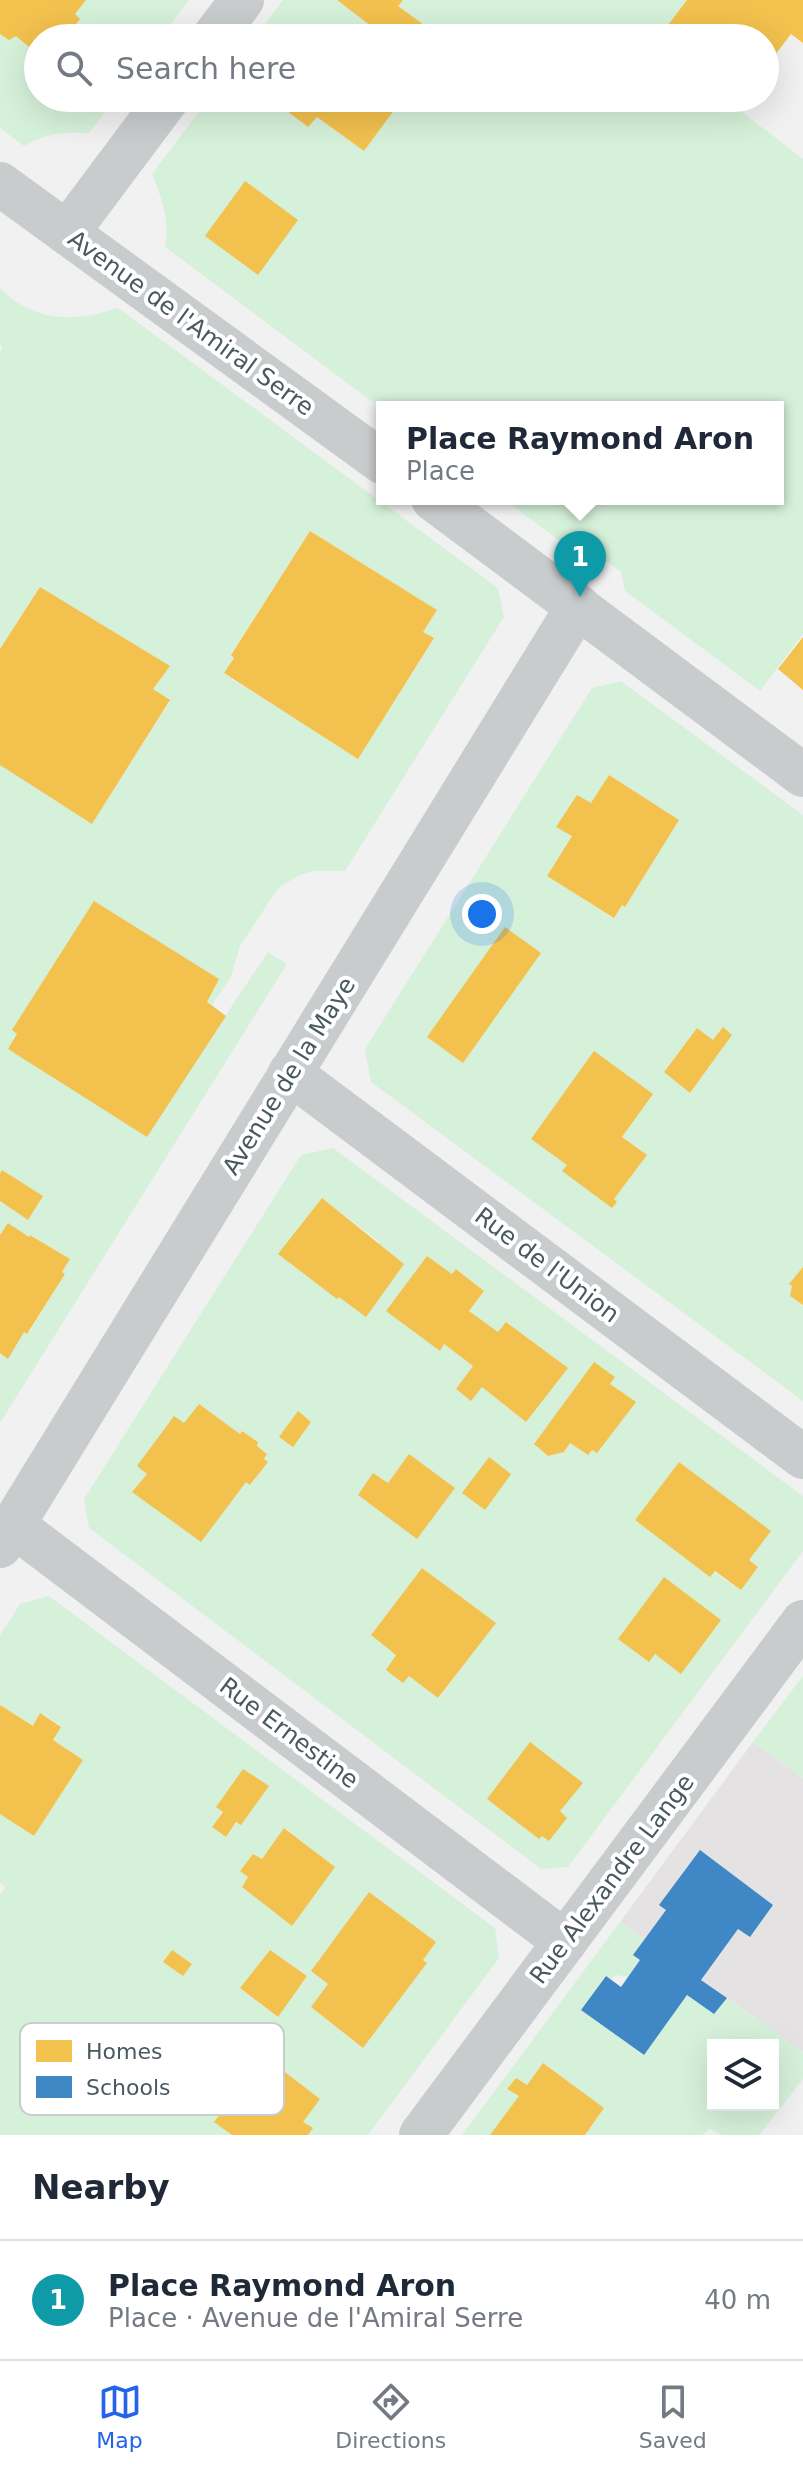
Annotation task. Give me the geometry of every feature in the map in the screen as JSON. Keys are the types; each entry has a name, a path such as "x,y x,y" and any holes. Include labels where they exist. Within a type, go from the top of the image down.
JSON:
{"street":[{"path":"224,24 242,0"},
{"path":"67,233 158,112"},
{"name":"Avenue de l'Amiral Serre","path":"0,184 376,458"},
{"path":"441,505 803,775"},
{"name":"Avenue de la Maye","path":"7,1535 578,606"},
{"name":"Rue de l'Union","path":"290,1073 803,1457"},
{"name":"Rue Ernestine","path":"7,1535 565,1942"},
{"name":"Rue Alexandre Lange","path":"421,2135 803,1622"}],"shaded area":[{"path":"753,1742 803,1778 803,2052 620,1922"}],"green space":[{"path":"86,0 189,0 171,24 71,24"},
{"path":"283,0 337,0 368,24 265,24"},
{"path":"403,0 687,0 669,24 423,24 398,6"},
{"path":"0,24 16,36 24,27 24,112 105,112 89,133 55,134 24,146 0,128"},
{"path":"198,112 289,112 308,126 317,117 364,151 393,112 742,112 803,159 803,634 760,691 625,591 621,572 588,547 571,549 511,505 784,505 784,401 376,401 376,405 165,247 166,219 152,174"},
{"path":"0,288 26,308 55,316 86,316 117,308 121,310 376,498 376,505 385,505 498,588 504,617 345,871 314,871 279,887 240,946 231,977 212,1005 225,1016 268,952 287,964 0,1423 0,1353 8,1358 24,1332 28,1334 65,1274 62,1272 70,1259 8,1223 0,1235 0,1201 28,1220 42,1197 3,1170 0,1174 0,765 92,824 170,701 153,689 169,666 40,587 0,649 0,352 3,348 0,345","holes":["310,531 437,610 423,632 434,639 358,758 224,674 234,658 231,654"]},
{"path":"621,681 803,815 803,1267 790,1284 790,1296 803,1305 803,1401 371,1082 365,1049 592,688","holes":["609,775 679,820 625,907 622,905 613,918 547,876","697,1028 723,1048 690,1093 664,1071","652,1094 622,1137 647,1155 614,1199 531,1139"]},
{"path":"333,1148 803,1496 803,1551 568,1867 541,1869 89,1528 84,1499 301,1155","holes":["322,1198 379,1242 338,1299 279,1254","427,1256 452,1274 457,1269 484,1291 469,1311 498,1332 506,1322 567,1368 526,1422 482,1387 471,1400 456,1390 473,1366 444,1344 440,1350 386,1311","594,1362 614,1377 592,1450 587,1455 570,1443 564,1452 548,1456 534,1444","199,1404 240,1434 242,1431 258,1442 257,1446 267,1454 264,1459 267,1462 251,1485 246,1482 133,1492","409,1454 455,1488 416,1538 358,1495 373,1473 388,1483","679,1462 770,1531 749,1560 758,1567 741,1590 635,1520","422,1568 495,1623 439,1698 404,1672 408,1664 371,1635","664,1578 721,1620 681,1673 655,1654 648,1661 618,1639"]},
{"path":"49,1596 495,1928 499,1958 368,2135 296,2135 215,2122 232,2135 0,2135 0,1895 5,1887 0,1883 0,1814 34,1836 83,1760 53,1740 61,1726 40,1713 33,1726 0,1705 0,1635 20,1604","holes":["243,1769 237,1822 226,1837 212,1827 222,1812 216,1807","285,1828 335,1867 242,1887 248,1877 240,1871 253,1854 262,1859","369,1892 436,1942 423,1960 427,1963 363,2048 311,2007 328,1984 311,1971","270,1950 307,1976 277,2017 240,1988"]},
{"path":"803,1676 803,1778 753,1742"},
{"path":"620,1922 644,1939 634,1955 640,1960 628,1977 616,1975 610,1980 605,1976 581,2010 643,2055 687,1995 714,2014 727,1998 803,2052 803,2079 779,2110 779,2039 707,2039 707,2111 778,2111 759,2135 720,2135 709,2128 703,2135 585,2135 604,2108 543,2063 527,2085 516,2078 508,2088 519,2096 490,2135 462,2135"}],"building: Homes":[{"path":"0,0 86,0 75,14 80,19 76,24 24,24 24,43 16,36 9,40 0,34"},
{"path":"337,0 403,0 398,6 423,24 368,24"},
{"path":"687,0 803,0 803,43 791,34 779,50 779,24 669,24"},
{"path":"288,112 393,112 364,151 317,117 308,127"},
{"path":"245,181 298,220 258,275 205,236"},
{"path":"310,531 437,610 423,632 434,638 358,759 224,673 234,658 231,655"},
{"path":"40,587 170,666 153,689 170,700 92,824 0,765 0,649"},
{"path":"803,637 803,690 778,669"},
{"path":"609,775 679,820 625,907 622,905 614,918 547,876 572,836 556,827 577,795 591,803"},
{"path":"94,901 219,979 207,1002 226,1016 147,1137 8,1049 17,1034 12,1030"},
{"path":"505,927 541,953 463,1063 427,1037"},
{"path":"723,1027 732,1035 690,1093 664,1072 697,1028 713,1040"},
{"path":"594,1051 653,1094 622,1137 647,1155 614,1199 617,1202 612,1208 562,1171 567,1165 531,1139"},
{"path":"2,1170 43,1196 28,1220 0,1201"},
{"path":"322,1198 404,1264 366,1317 278,1254"},
{"path":"8,1223 70,1259 62,1272 65,1274 8,1359 0,1353 0,1235"},
{"path":"427,1256 452,1274 456,1269 484,1291 469,1311 498,1332 506,1322 568,1368 526,1422 482,1387 471,1401 456,1389 473,1366 444,1344 440,1351 386,1311"},
{"path":"803,1267 803,1305 790,1296 792,1286 789,1284"},
{"path":"594,1362 615,1377 610,1384 636,1402 597,1453 592,1450 588,1455 570,1443 564,1452 548,1456 534,1444"},
{"path":"199,1404 240,1434 242,1431 258,1442 257,1446 267,1454 264,1459 268,1462 250,1485 246,1482 201,1542 132,1492 147,1474 137,1466 174,1416 184,1423"},
{"path":"298,1411 311,1422 293,1447 279,1437"},
{"path":"409,1454 455,1488 417,1539 358,1495 373,1473 388,1483"},
{"path":"489,1457 511,1474 485,1510 462,1493"},
{"path":"679,1462 771,1531 749,1560 758,1567 741,1590 715,1571 710,1577 635,1520"},
{"path":"422,1568 496,1623 438,1698 409,1676 403,1683 386,1670 396,1655 371,1635"},
{"path":"664,1577 721,1620 681,1674 655,1654 649,1662 618,1639"},
{"path":"0,1705 33,1726 40,1713 61,1727 53,1740 83,1760 34,1836 0,1814"},
{"path":"530,1742 583,1783 560,1811 567,1818 549,1841 542,1836 539,1839 487,1799"},
{"path":"243,1769 269,1786 241,1825 236,1822 226,1837 212,1827 223,1812 216,1807"},
{"path":"284,1828 335,1867 292,1926 242,1887 248,1877 240,1871 253,1854 262,1859"},
{"path":"369,1892 436,1942 423,1960 427,1963 363,2048 311,2007 328,1984 311,1971"},
{"path":"172,1950 192,1964 183,1976 163,1962"},
{"path":"270,1950 307,1976 278,2017 240,1988"},
{"path":"543,2063 604,2108 585,2135 490,2135 519,2096 507,2089 516,2078 527,2085"},
{"path":"284,2071 320,2099 303,2122 313,2128 308,2135 232,2135 214,2122 219,2115 284,2115"}],"building: Schools":[{"path":"700,1850 773,1905 750,1937 738,1929 701,1980 727,1998 714,2014 687,1995 644,2055 581,2010 606,1976 621,1987 640,1960 633,1955 666,1910 659,1905"}],"place":[{"name":"Place Raymond Aron","path":"580,597"}]}
